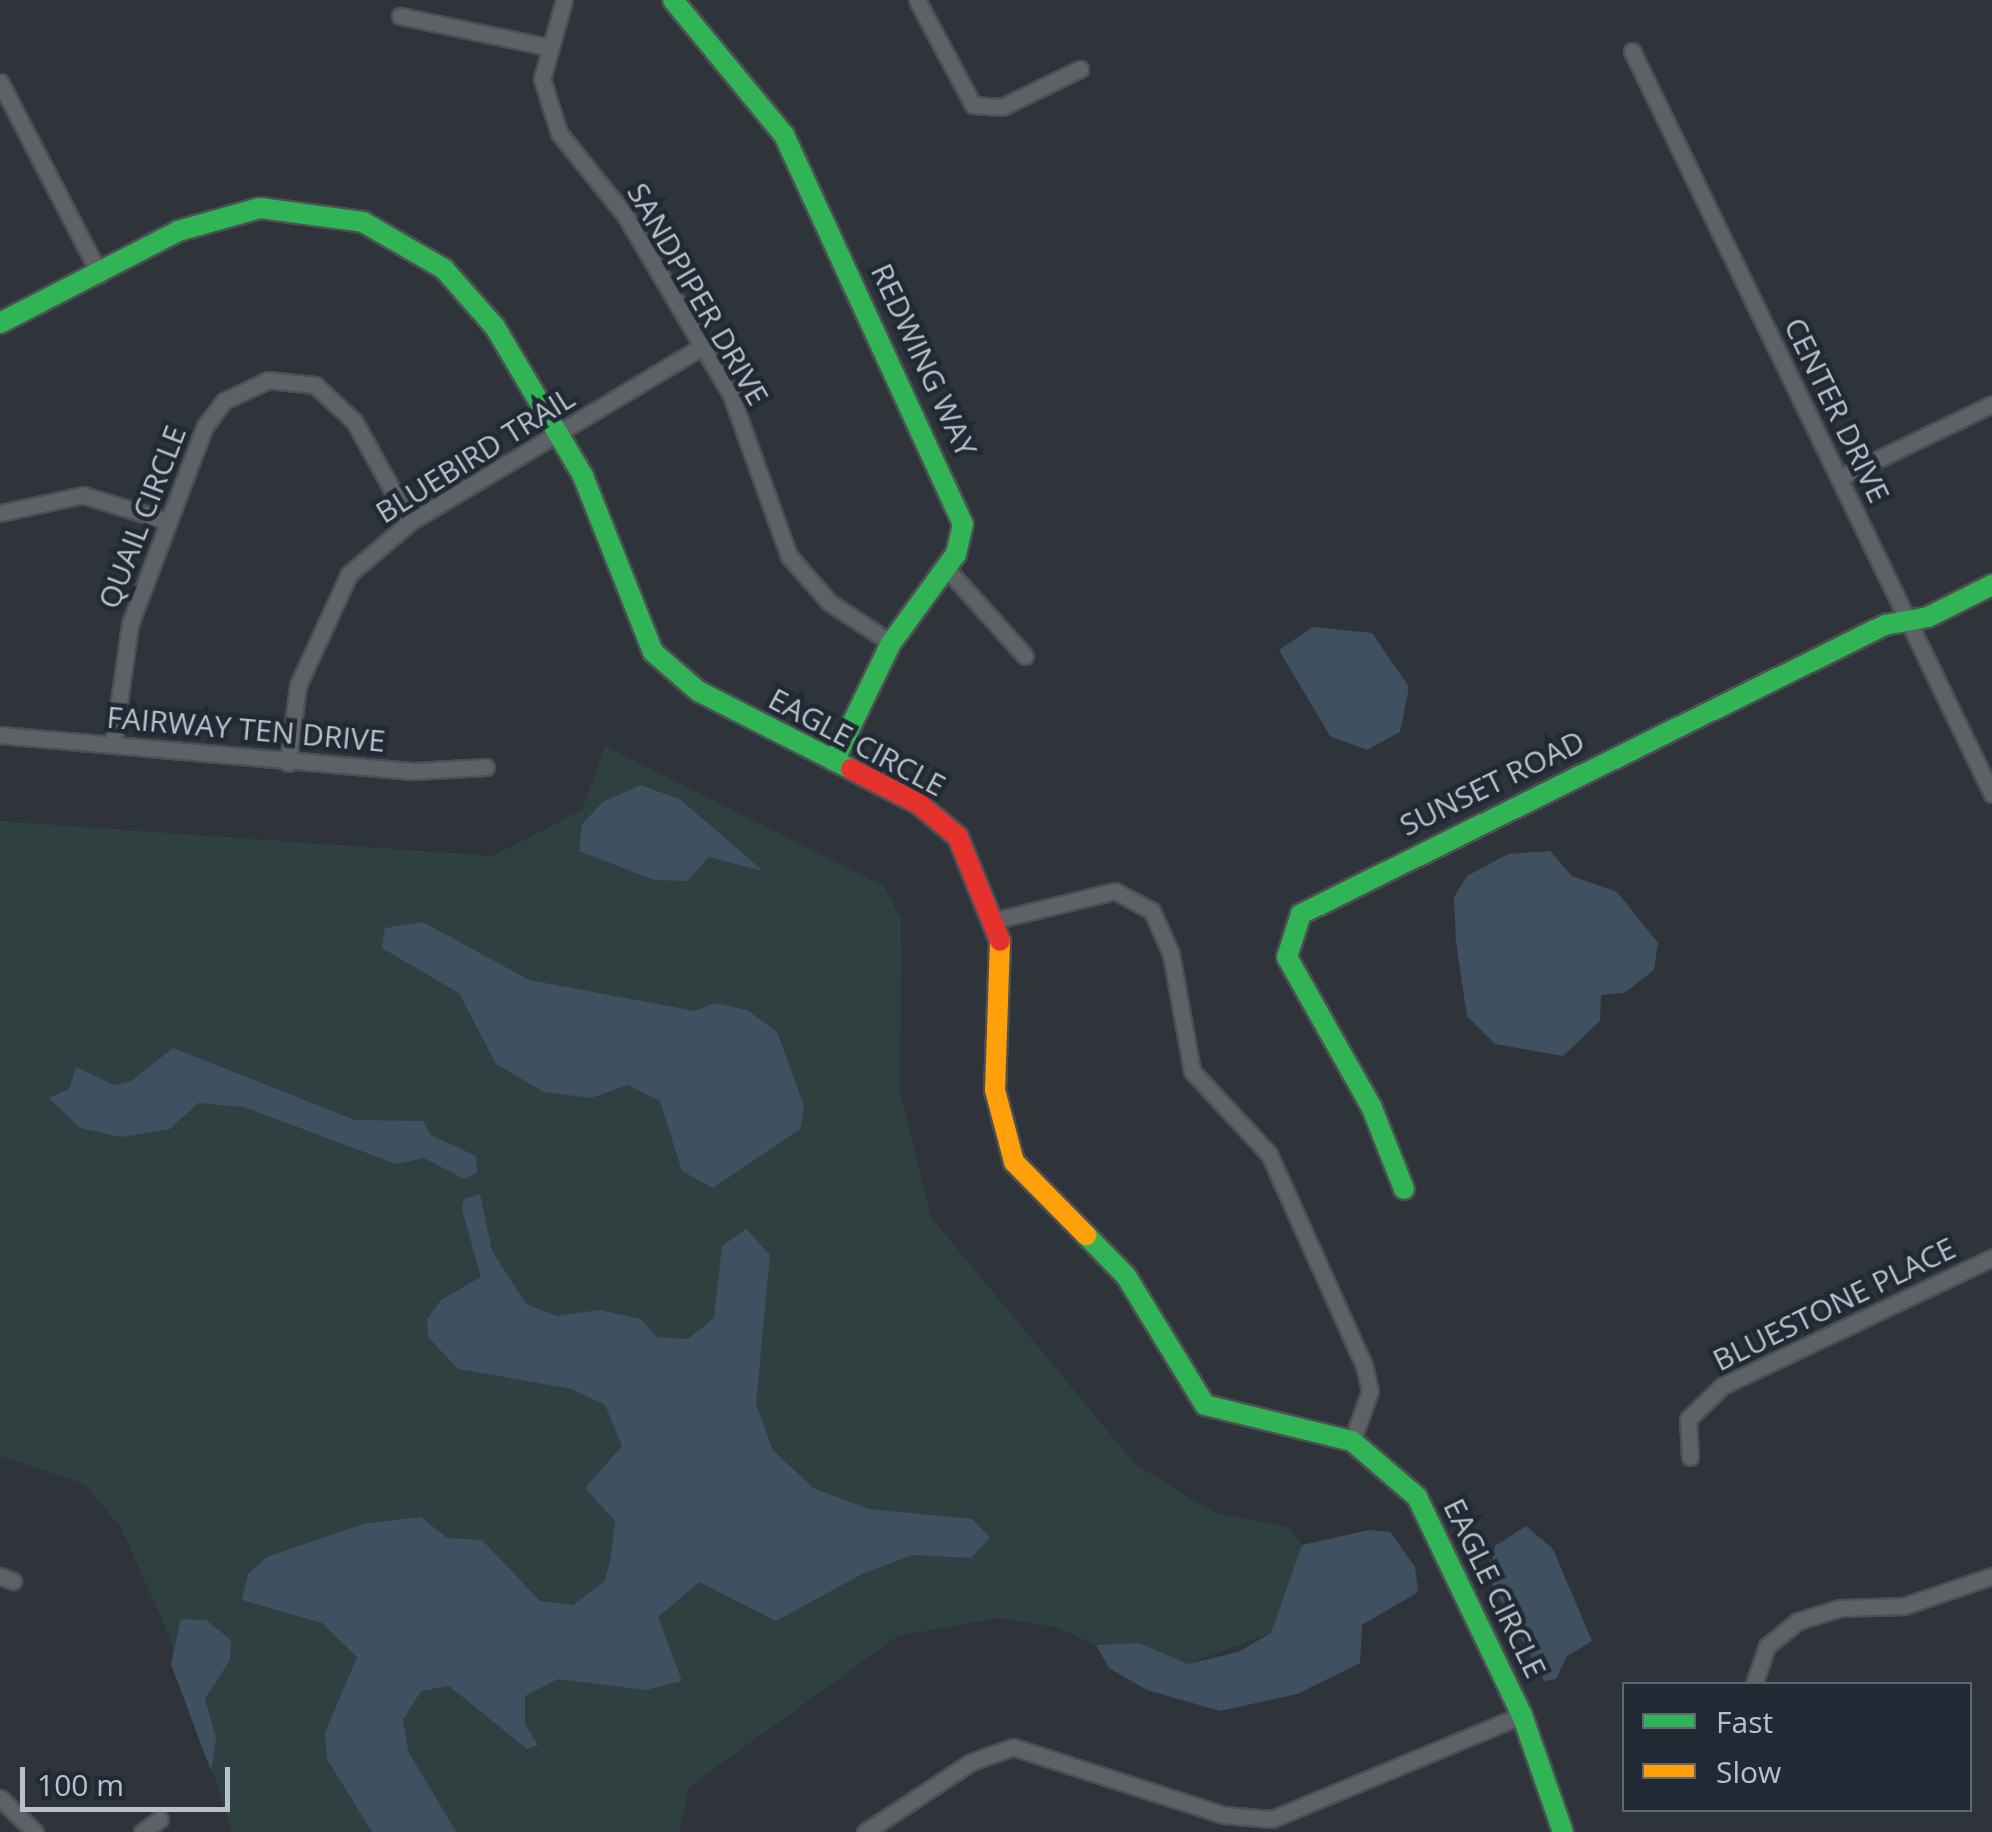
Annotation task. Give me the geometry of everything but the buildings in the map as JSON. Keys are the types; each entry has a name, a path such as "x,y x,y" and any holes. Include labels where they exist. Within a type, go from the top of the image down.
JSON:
{"street":[{"name":"SANDPIPER DRIVE","path":"564,0 544,46 542,79 559,134 625,215 703,346 789,556 829,602 892,642"},
{"name":"REDWING WAY","path":"673,0 784,135 959,504 961,540 946,568 892,642 834,761"},
{"path":"916,0 973,105 1002,107 1080,68"},
{"path":"400,16 544,46"},
{"name":"CENTER DRIVE","path":"1632,51 1992,794"},
{"path":"0,82 7,114 100,275"},
{"name":"EAGLE CIRCLE","path":"0,323 232,213 296,208 363,222 414,248 472,298 560,435 653,652 698,691 940,818 970,852 996,920 1004,980 997,1113 1030,1186 1126,1276 1206,1405 1352,1441 1427,1512 1522,1715 1564,1832"},
{"name":"BLUEBIRD TRAIL","path":"288,763 298,684 349,574 410,522 703,346"},
{"name":"QUAIL CIRCLE","path":"113,744 116,675 168,521 224,401 245,386 291,376 354,421 410,522"},
{"path":"1839,478 1992,404"},
{"path":"0,514 83,495 168,521"},
{"path":"946,568 1025,656"},
{"name":"SUNSET ROAD","path":"1404,1188 1372,1108 1287,957 1300,914 1908,620 1992,585"},
{"name":"FAIRWAY TEN DRIVE","path":"0,734 288,763 486,767"},
{"path":"996,920 1115,891 1152,910 1171,954 1192,1070 1269,1154 1364,1365 1370,1391 1352,1441"},
{"name":"BLUESTONE PLACE","path":"1690,1456 1688,1419 1722,1386 1992,1258"},
{"path":"1755,1682 1768,1646 1798,1621 1840,1608 1904,1606 1992,1576"},
{"path":"866,1832 971,1762 1013,1747 1223,1815 1272,1819 1522,1715"},
{"path":"0,1798 35,1832"},
{"path":"142,1832 160,1819"}],"shaded area":[{"path":"605,746 884,886 901,920 900,1092 931,1217 1135,1464 1215,1513 1289,1527 1302,1545 1293,1591 1271,1633 1188,1664 1140,1643 1096,1645 1055,1627 999,1618 898,1636 689,1787 679,1832 232,1832 170,1638 121,1528 84,1484 0,1456 0,821 493,856 582,810"}],"water":[{"path":"1313,627 1372,633 1409,687 1400,732 1367,750 1330,736 1279,650"},
{"path":"641,785 681,800 763,871 709,857 687,881 654,880 579,851 582,824 603,802"},
{"path":"1550,851 1572,876 1617,892 1658,943 1654,970 1624,993 1601,995 1600,1021 1563,1056 1495,1044 1467,1016 1456,942 1454,897 1467,876 1508,854"},
{"path":"423,922 529,980 695,1011 715,1003 747,1010 777,1032 804,1106 800,1129 713,1188 682,1171 660,1101 628,1085 591,1098 544,1092 496,1064 459,993 382,948 385,928"},
{"path":"173,1048 355,1120 423,1121 431,1135 476,1156 477,1173 464,1179 424,1158 396,1164 244,1107 198,1103 170,1129 121,1137 80,1128 49,1098 69,1089 76,1067 114,1085 130,1082"},
{"path":"480,1194 492,1251 526,1304 557,1316 599,1310 641,1319 657,1337 688,1339 714,1318 722,1246 746,1229 770,1255 756,1404 773,1450 813,1488 869,1509 972,1519 990,1538 971,1558 913,1555 864,1573 776,1621 699,1582 658,1617 682,1681 646,1690 558,1679 525,1696 525,1724 538,1745 527,1749 449,1686 421,1691 403,1720 408,1751 456,1832 372,1832 327,1759 325,1733 357,1657 322,1623 242,1600 248,1574 267,1557 363,1524 421,1517 447,1538 482,1540 540,1601 573,1605 605,1581 611,1557 615,1521 585,1488 622,1446 605,1405 572,1389 458,1369 428,1337 427,1319 441,1300 481,1277 462,1210 464,1199"},
{"path":"1526,1526 1553,1549 1592,1641 1567,1656 1556,1679 1544,1681 1489,1578 1495,1546"},
{"path":"1369,1530 1390,1532 1415,1567 1418,1592 1362,1625 1360,1663 1297,1694 1220,1711 1147,1690 1109,1668 1096,1645 1140,1643 1188,1664 1238,1652 1271,1633 1302,1545"},
{"path":"181,1619 206,1620 231,1640 230,1660 205,1699 216,1739 211,1771 171,1664"}],"traffic: fast":[{"path":"673,0 784,135 963,524 956,554 891,643 834,761"},
{"path":"0,323 178,231 260,208 363,222 444,269 495,327 583,476 653,652 698,691 851,769"},
{"path":"1404,1189 1372,1108 1287,957 1301,914 1885,625 1928,617 1992,585"},
{"path":"1086,1235 1126,1276 1205,1405 1352,1441 1417,1497 1522,1715 1563,1832"}],"traffic: slow":[{"path":"1000,941 995,1090 1014,1162 1086,1235"}],"traffic: jam":[{"path":"851,769 919,804 958,837 1000,941"}]}
